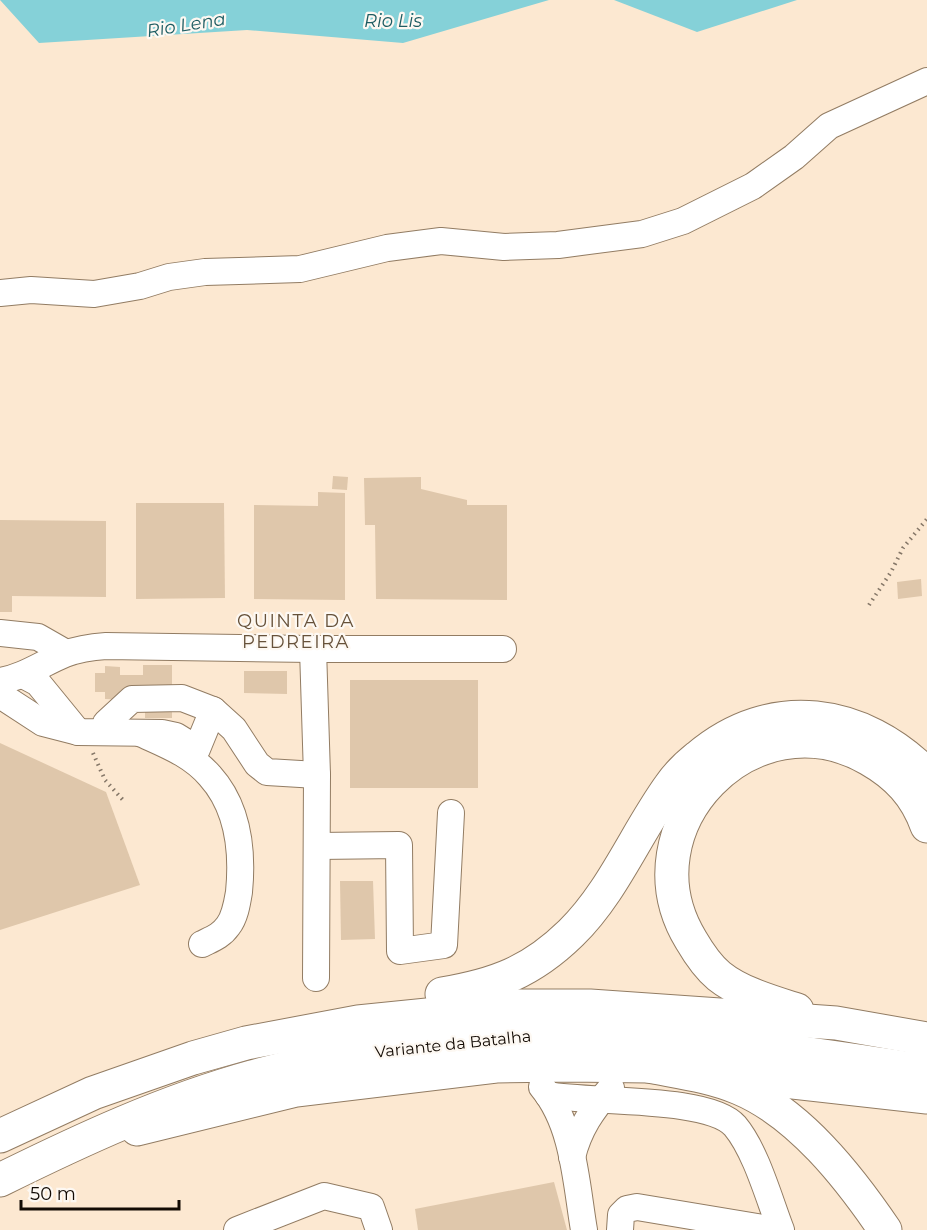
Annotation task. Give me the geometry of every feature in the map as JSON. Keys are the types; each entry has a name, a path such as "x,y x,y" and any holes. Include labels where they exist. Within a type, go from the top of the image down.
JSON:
{"main road":[{"path":"358,1022 394,1004 480,988 518,972 537,961 588,914 670,784 706,750 739,731 781,718 799,716 841,722 861,728 882,739 901,751 927,775"},
{"path":"836,1023 741,989 718,975 700,955 684,928 673,895 673,860 687,811 699,793 728,766 751,752 777,744 800,741 850,750 892,774 910,792 927,826"},
{"name":"Variante da Batalha","path":"0,1136 93,1094 193,1058 246,1043 358,1022 517,1006 555,1005 836,1023 912,1036"},
{"name":"Variante da Batalha","path":"0,1180 168,1105 250,1078 327,1060 416,1045 560,1035 625,1036 786,1051 906,1076"},
{"path":"74,1145 296,1090 421,1074 514,1066 641,1066 906,1076 927,1097"},
{"path":"641,1066 715,1080 739,1088 776,1109 828,1156 885,1230"}],"street":[{"path":"0,293 31,290 94,294 140,286 169,277 205,272 300,269 387,248 441,241 504,247 558,245 642,234 683,222 753,186 794,157 829,126 927,81"},
{"path":"0,633 38,637 66,653"},
{"path":"11,678 66,653 106,646 503,649"},
{"path":"313,649 318,846 316,978"},
{"path":"11,678 30,707 44,723"},
{"path":"11,678 38,683 91,738"},
{"path":"0,695 44,723 91,738 162,733 176,736 197,749 213,710"},
{"path":"91,738 132,699 182,698 213,710 234,729 257,764 267,772 317,775"},
{"path":"141,733 182,752 198,763 220,789 230,806 237,827 240,877 235,914 229,926 218,937 202,944"},
{"path":"318,846 399,846 400,951 444,945 451,813"},
{"path":"514,1066 534,1077 560,1112 572,1157 584,1230"},
{"path":"572,1157 583,1124 602,1098 641,1066"},
{"path":"548,1095 602,1098 694,1108 717,1114 733,1124 747,1143 782,1230"},
{"path":"237,1230 324,1196 371,1207 379,1230"},
{"path":"620,1230 621,1215 627,1209 637,1207 775,1230"}],"path":[{"path":"869,605 891,572 903,548 927,519"},
{"path":"91,738 105,780 123,800"}],"water":[{"name":"Rio Lis","path":"0,0 549,0 403,43 247,30 39,43"},
{"path":"614,0 797,0 697,32"}],"building":[{"path":"333,476 348,477 347,490 332,489"},
{"path":"421,477 421,489 467,500 467,505 507,505 507,600 376,599 375,525 365,525 364,478"},
{"path":"318,492 345,493 345,600 254,599 254,505 318,506"},
{"path":"136,503 224,503 225,598 136,599"},
{"path":"0,520 106,521 106,597 12,596 12,612 0,612"},
{"path":"921,579 922,596 898,599 897,582"},
{"path":"143,665 172,665 172,718 145,718 145,701 105,699 105,692 95,692 95,673 105,673 105,666 120,667 120,675 143,675"},
{"path":"244,671 287,671 287,694 244,693"},
{"path":"350,680 478,680 478,788 350,788"},
{"path":"0,743 106,792 140,885 0,930"},
{"path":"340,881 373,881 375,939 341,940"},
{"path":"554,1182 567,1230 418,1230 415,1209"}],"district":[{"name":"QUINTA DA PEDREIRA","path":"296,631"}],"water label":[{"name":"Rio Lena","path":"186,25"}]}
